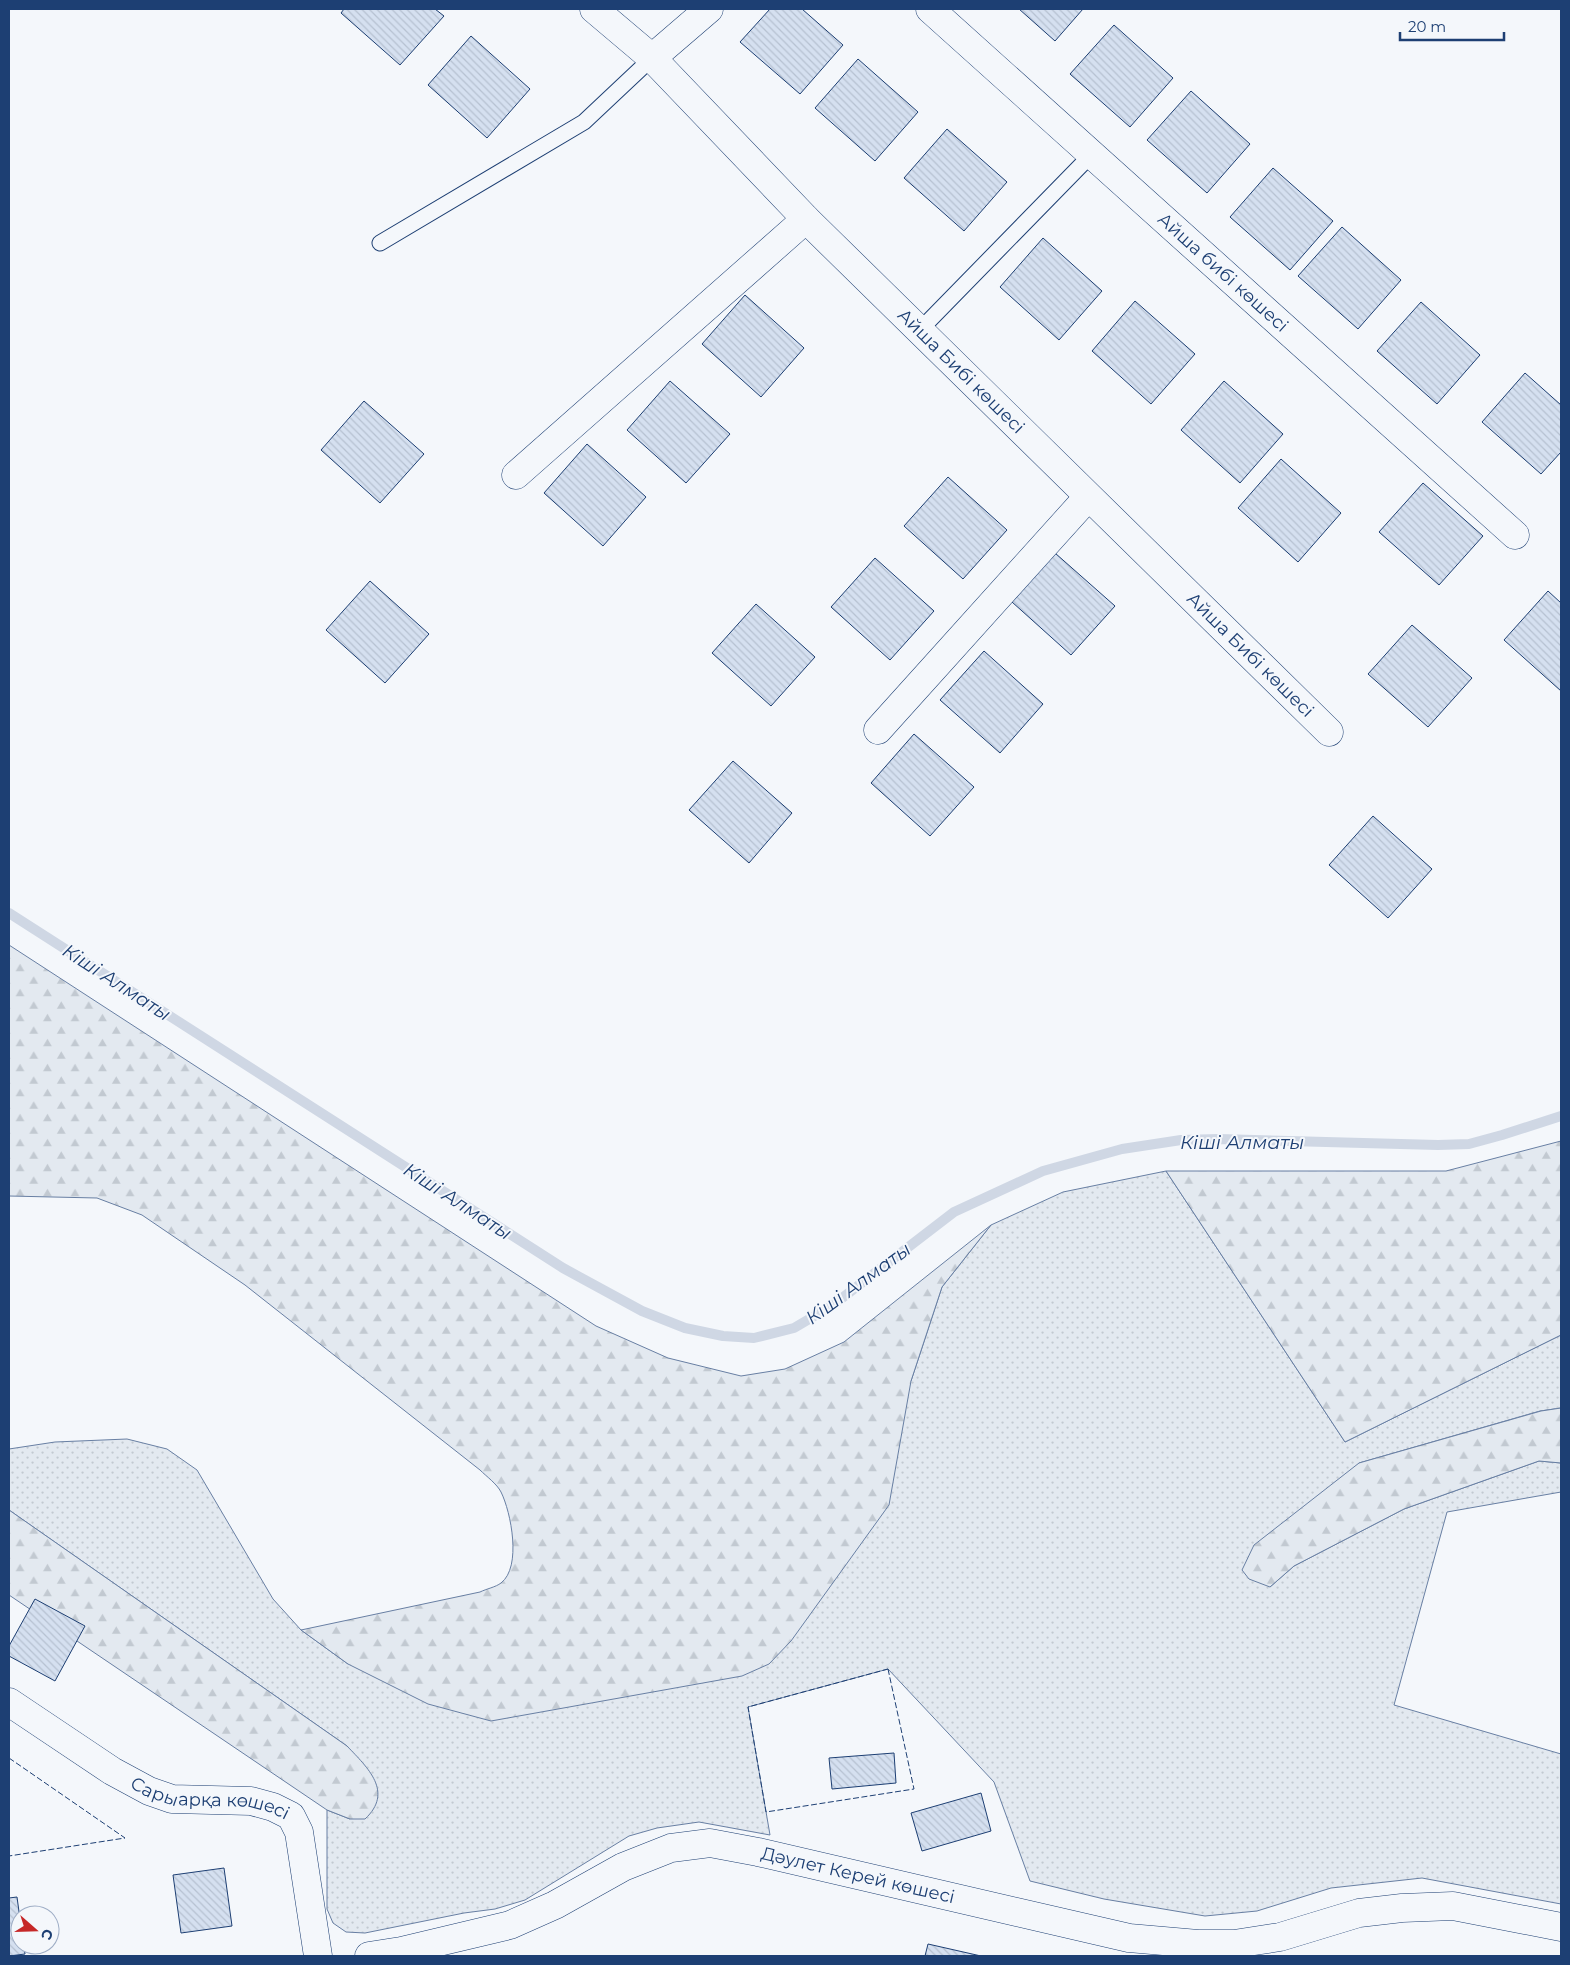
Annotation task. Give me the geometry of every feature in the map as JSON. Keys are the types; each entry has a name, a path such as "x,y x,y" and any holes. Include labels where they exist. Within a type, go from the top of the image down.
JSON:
{"street":[{"name":"Айша Бибі көшесі","path":"594,9 652,58 806,219 1329,732"},
{"path":"652,58 709,9"},
{"name":"Айша бибі көшесі","path":"930,9 1515,535"},
{"path":"516,475 806,219"},
{"path":"878,730 1088,497"},
{"name":"Сарыарқа көшесі","path":"9,1702 112,1771 149,1791 172,1799 251,1801 273,1807 291,1816 299,1832 318,1956"},
{"name":"Дәулет Керей көшесі","path":"369,1956 401,1951 510,1925 555,1906 623,1867 647,1857 671,1848 710,1843 758,1852 1129,1938 1198,1944 1234,1944 1280,1936 1360,1913 1402,1908 1453,1906 1561,1927"}],"lane":[{"path":"380,243 584,122 652,58"},
{"path":"919,331 1092,154"}],"green space":[{"path":"9,945 596,1326 668,1358 741,1376 785,1369 844,1342 991,1225 942,1287 911,1381 889,1505 791,1641 769,1664 742,1676 491,1721 428,1704 348,1664 301,1630 480,1592 501,1583 511,1565 513,1552 511,1525 505,1501 499,1489 480,1470 245,1285 142,1215 97,1198 9,1196"},
{"path":"1561,1141 1561,1335 1345,1442 1166,1171 1446,1171"},
{"path":"1166,1171 1345,1442 1561,1335 1561,1408 1540,1411 1359,1463 1270,1587 1294,1566 1404,1509 1539,1461 1561,1463 1561,1492 1447,1512 1394,1705 1561,1754 1561,1904 1422,1878 1331,1888 1257,1911 1205,1916 1104,1899 1030,1881 994,1782 888,1669 748,1707 770,1835 699,1822 657,1828 629,1836 525,1900 495,1909 464,1913 365,1933 346,1932 333,1923 327,1909 327,1810 350,1819 347,1746 9,1510 9,1449 55,1442 127,1439 167,1449 197,1470 273,1599 301,1630 348,1664 911,1381 942,1287 991,1225 1063,1192"},
{"path":"1561,1408 1561,1463 1539,1461 1404,1509 1294,1566 1270,1587 1249,1579 1242,1570 1254,1545 1359,1463 1541,1411"},
{"path":"9,1510 347,1746 370,1772 378,1790 373,1809 365,1819 350,1819 327,1810 9,1595"}],"building":[{"path":"344,9 435,9 444,16 400,65 341,13"},
{"path":"770,9 802,9 843,45 800,94 740,42"},
{"path":"1019,9 1083,9 1055,41"},
{"path":"1114,25 1173,78 1130,127 1070,74"},
{"path":"471,36 530,89 487,138 428,85"},
{"path":"858,59 918,112 875,161 815,108"},
{"path":"1191,91 1250,144 1207,193 1147,140"},
{"path":"947,129 1007,182 964,231 904,178"},
{"path":"1273,168 1333,221 1290,270 1230,217"},
{"path":"1342,227 1401,280 1358,329 1298,276"},
{"path":"1043,238 1102,291 1059,340 1000,287"},
{"path":"745,295 804,348 761,397 702,344"},
{"path":"1135,301 1195,354 1151,404 1092,351"},
{"path":"1421,302 1480,355 1437,404 1377,351"},
{"path":"1525,373 1561,405 1561,452 1541,474 1482,422"},
{"path":"670,381 730,434 686,483 627,430"},
{"path":"1224,381 1283,434 1240,483 1181,430"},
{"path":"364,401 424,454 380,503 321,450"},
{"path":"587,444 646,497 603,546 544,493"},
{"path":"1281,459 1341,513 1298,562 1238,508"},
{"path":"948,477 1007,530 963,579 904,526"},
{"path":"1423,483 1483,536 1439,585 1379,532"},
{"path":"1055,553 1115,606 1071,655 1012,602"},
{"path":"875,558 934,611 890,660 831,607"},
{"path":"370,581 429,634 385,683 326,630"},
{"path":"1548,591 1561,603 1561,691 1504,640"},
{"path":"756,604 815,657 771,706 712,653"},
{"path":"1412,625 1472,678 1428,727 1368,674"},
{"path":"984,651 1043,704 1000,753 940,700"},
{"path":"914,734 974,787 930,836 871,783"},
{"path":"733,761 792,813 749,863 689,810"},
{"path":"1373,816 1432,869 1388,918 1329,865"},
{"path":"35,1599 85,1626 55,1681 9,1656 9,1646"},
{"path":"894,1753 896,1783 832,1789 829,1758"},
{"path":"981,1793 991,1831 922,1851 911,1813"},
{"path":"224,1868 232,1926 181,1933 173,1875"},
{"path":"17,1897 18,1905 10,1905 10,1955 17,1955 9,1956 9,1898"},
{"path":"928,1944 981,1956 925,1956"}],"waterway":[{"name":"Кіші Алматы","path":"9,913 563,1268 642,1311 685,1328 723,1336 754,1338 794,1328 833,1305 954,1212 1043,1171 1122,1149 1181,1140 1219,1139 1438,1145 1469,1144 1561,1116"}],"fence":[{"path":"888,1669 914,1789 766,1812 748,1707 888,1669"},
{"path":"9,1758 125,1838 9,1856"}]}
